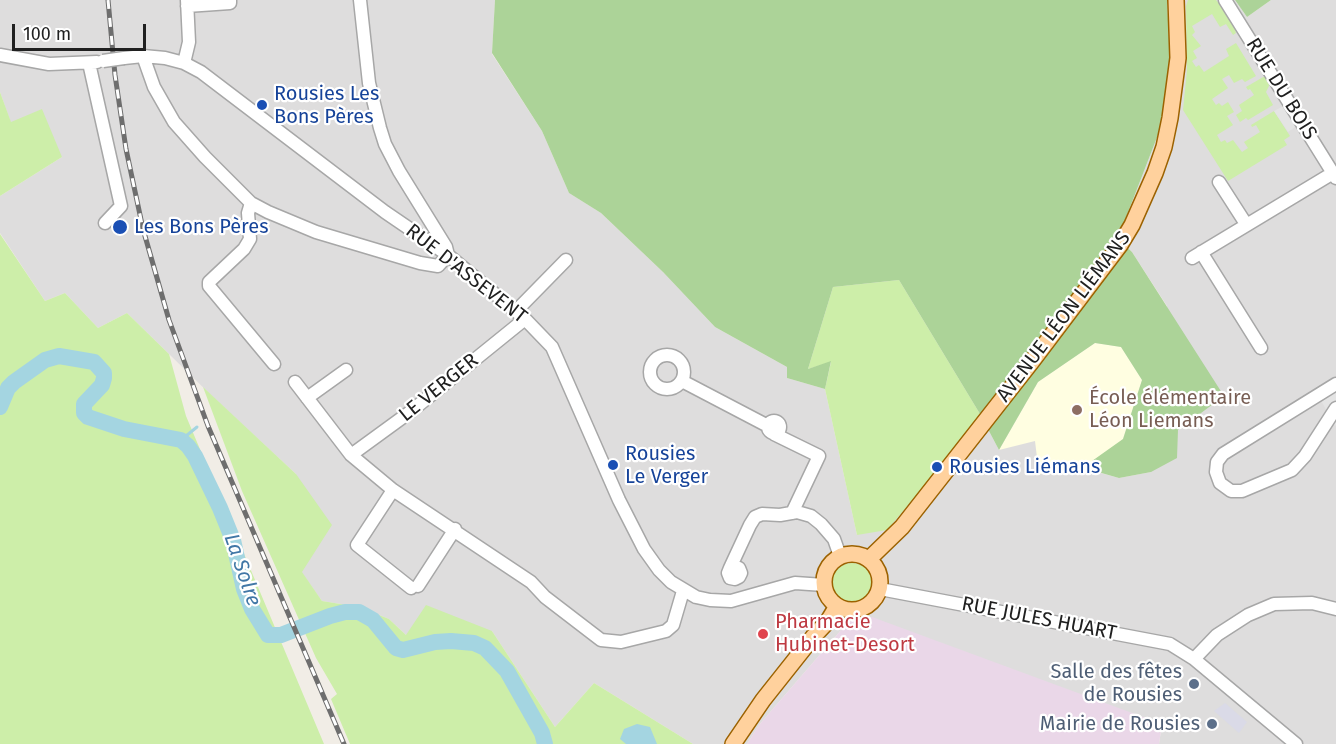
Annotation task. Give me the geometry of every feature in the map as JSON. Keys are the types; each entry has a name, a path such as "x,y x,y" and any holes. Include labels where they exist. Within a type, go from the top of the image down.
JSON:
{"main road":[{"name":"AVENUE LÉON LIÉMANS","path":"869,559 902,527 942,477 1064,321 1132,225 1155,173 1164,147 1170,118 1178,58 1177,4"},
{"path":"856,554 869,559 879,572 880,589 874,601 862,609 850,610 837,606 830,599 824,585 828,566 840,556 856,554"},
{"path":"733,744 769,693 828,621 837,606"}],"street":[{"path":"184,63 189,42 187,3 230,3 230,0"},
{"path":"143,56 154,87 174,122 205,157 251,202 268,212 316,232 420,263 438,266 448,255 438,232 385,144 369,83 360,0"},
{"name":"RUE DU BOIS","path":"1225,0 1335,175"},
{"name":"RUE D'ASSEVENT","path":"0,55 49,64 89,63 143,56 184,63 201,72 385,212 448,255 520,315 552,347 614,490 644,549 659,570 683,591 710,600 731,600 795,583 824,585"},
{"path":"89,63 121,206 105,224"},
{"path":"1261,348 1197,255 1246,224 1335,175"},
{"path":"1219,182 1246,224"},
{"path":"251,202 248,213 250,239 244,249 209,282 209,286 274,364"},
{"name":"LE VERGER","path":"351,455 410,412 520,315 566,260"},
{"path":"307,398 346,370"},
{"path":"682,381 819,456 792,513"},
{"path":"295,382 351,455 393,490 531,582 545,597 601,640 621,642 666,631 673,625 683,591"},
{"path":"1336,384 1223,454 1217,462 1216,472 1220,483 1231,490 1242,491 1293,470 1305,456 1336,408"},
{"path":"393,490 357,545 415,587 454,529"},
{"path":"730,568 755,517 762,514 803,513 821,524 834,539 840,556"},
{"name":"RUE JULES HUART","path":"880,589 1170,645 1194,659 1296,744"},
{"path":"1194,659 1217,635 1274,604 1295,602 1336,609"}],"shaded area":[{"path":"0,0 495,0 492,54 542,131 569,193 601,213 663,272 715,327 787,367 787,378 825,389 857,535 936,472 980,414 999,450 1038,382 1097,472 1119,478 1151,472 1167,306 1132,252 1118,238 1161,127 1170,57 1167,0 1235,0 1247,17 1271,0 1336,0 1336,744 1159,744 1162,724 851,621 759,725 747,744 693,744 594,683 555,727 492,631 406,635 389,619 359,607 322,601 302,573 296,474 127,313 98,328 65,293 45,301 0,233 0,196 62,157 11,123 0,92"},
{"path":"1289,103 1301,123 1288,132 1274,111"},
{"name":"École élémentaire Léon Liemans","path":"1095,343 1121,347 1142,380 1123,439 1095,466 1039,474 1035,441 999,450 1038,382"},
{"path":"1336,383 1336,425 1335,426 1318,395"},
{"path":"872,617 1162,724 1159,744 747,744 759,725 842,629 851,621"},
{"path":"1225,703 1247,722 1239,733 1214,711"}],"green space":[{"path":"495,0 1167,0 1170,57 1161,127 1118,238 1132,252 1224,396 1178,430 1177,458 1151,472 1119,478 1098,472 1092,461 1123,439 1142,380 1121,347 1095,343 1038,382 999,450 980,414 899,280 833,287 808,369 831,361 825,389 787,378 787,367 715,327 663,272 601,213 569,193 542,131 492,53"},
{"path":"1188,0 1216,0 1234,26 1236,33 1233,35 1226,24 1220,27 1212,14 1192,26 1195,32 1192,35 1201,46 1193,51 1197,58 1192,61 1196,67 1199,65 1204,72 1229,56 1226,49 1236,43 1256,76 1245,82 1242,79 1234,83 1229,75 1222,79 1228,88 1212,99 1216,105 1219,103 1222,106 1228,102 1234,112 1227,116 1233,125 1217,135 1221,142 1225,140 1227,143 1233,140 1242,152 1248,148 1244,142 1260,132 1256,125 1252,127 1251,125 1274,111 1290,136 1284,140 1287,145 1228,181 1183,110 1187,70 1186,6"},
{"path":"1235,0 1271,0 1247,17"},
{"path":"1265,76 1270,84 1266,92 1273,105 1248,120 1246,118 1240,122 1236,115 1242,111 1239,105 1254,95 1246,87"},
{"path":"0,92 11,122 42,109 62,157 0,196"},
{"path":"0,234 45,301 65,293 98,328 127,313 169,354 186,416 324,744 0,744"},
{"path":"899,280 980,414 936,472 887,530 857,535 825,389 831,362 808,369 833,287"},
{"path":"203,387 296,474 332,525 302,572 322,601 359,607 389,619 406,635 426,605 492,631 555,727 594,683 693,744 350,744 331,699 337,694 316,658 242,491"},
{"path":"852,563 866,569 872,583 866,597 852,603 838,597 832,583 838,569"}],"water":[{"path":"637,724 650,727 657,744 626,744 620,739 624,729"}],"waterway":[{"name":"La Solre","path":"0,407 8,388 45,360 59,356 94,362 104,373 104,378 102,385 84,404 84,413 88,417 124,429 181,440 188,446 220,508 233,540 244,589 252,609 268,635 281,635 345,612 359,612 373,620 396,648 403,650 435,642 474,643 485,648 507,671 542,733 545,744"},
{"path":"181,440 197,427"}],"railway":[{"path":"108,0 115,75 126,149 143,229 169,320 208,426 344,744"}],"place":[{"name":"Rousies Les Bons Pères","path":"262,105"},
{"name":"Les Bons Pères","path":"120,227"},
{"name":"École élémentaire Léon Liemans","path":"1077,410"},
{"name":"Rousies Le Verger","path":"613,465"},
{"name":"Rousies Liémans","path":"937,467"},
{"name":"Pharmacie Hubinet-Desort","path":"763,634"},
{"name":"Salle des fêtes de Rousies","path":"1194,684"},
{"name":"Mairie de Rousies","path":"1212,724"}]}
